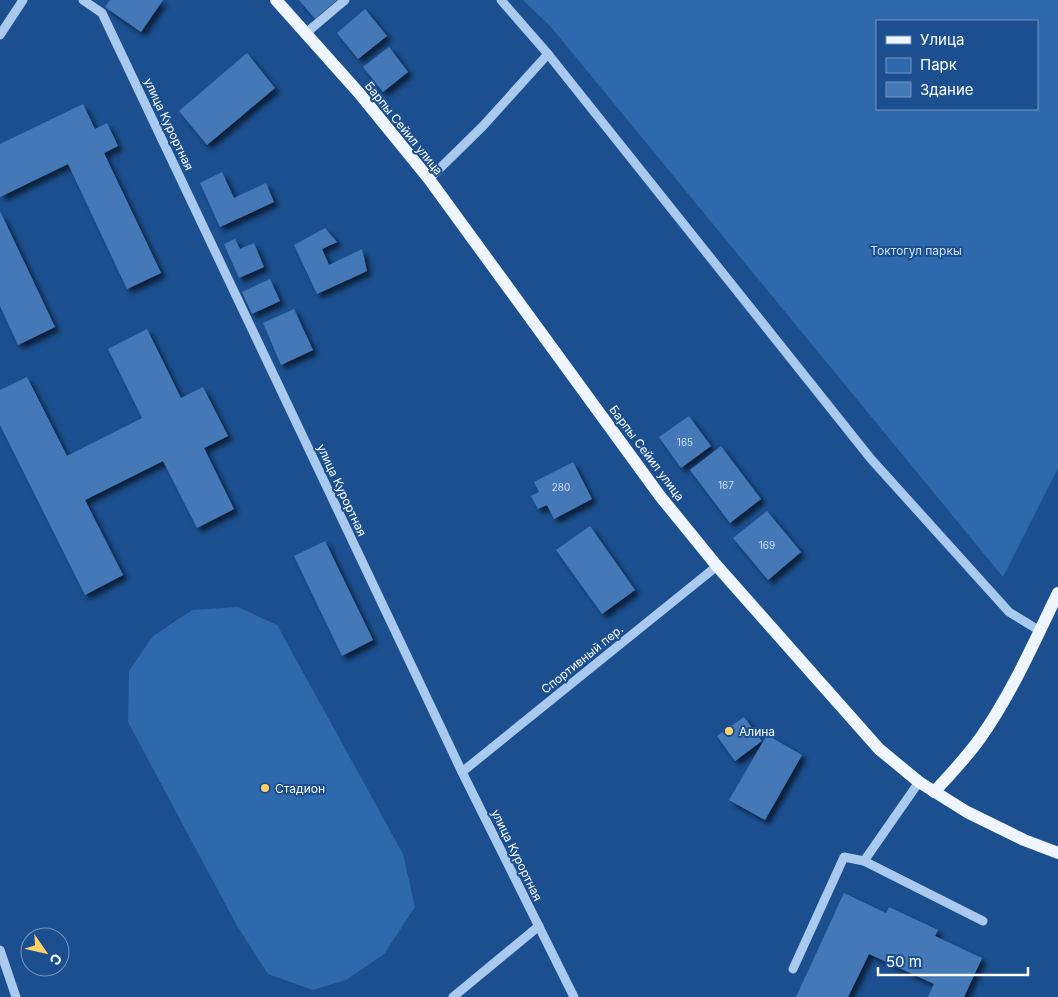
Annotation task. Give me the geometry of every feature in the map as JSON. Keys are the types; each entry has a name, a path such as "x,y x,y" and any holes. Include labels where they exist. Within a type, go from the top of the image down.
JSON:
{"main road":[{"name":"Барпы Сейил улица","path":"276,0 358,92 429,180 654,488 717,566 879,750 919,782 967,812 1024,840 1058,853"},
{"path":"934,792 985,731 1010,689 1058,593"}],"street":[{"path":"0,35 23,0"},
{"name":"улица Курортная","path":"83,0 102,14 462,772 574,997"},
{"path":"306,33 345,0"},
{"path":"501,0 548,54 871,459 1009,612 1040,631"},
{"path":"429,180 483,126 548,54"},
{"name":"Спортивный пер.","path":"462,772 717,566"},
{"path":"864,861 919,782"},
{"path":"793,969 844,857 864,861 983,921"},
{"path":"453,997 539,926"},
{"path":"0,950 16,997"}],"green space":[{"name":"Токтогул паркы","path":"523,0 1058,0 1058,468 1003,577 551,27"},
{"name":"Стадион","path":"238,607 277,625 403,854 415,907 384,954 346,980 313,990 268,974 236,924 128,722 129,671 153,636 192,610"}],"building":[{"path":"110,0 163,0 141,32 105,7"},
{"path":"299,0 337,0 315,19"},
{"path":"365,9 387,36 358,59 337,33"},
{"path":"389,47 408,72 383,92 363,67"},
{"path":"247,53 275,88 207,145 179,111"},
{"path":"83,104 95,129 107,123 118,146 104,153 161,273 127,289 68,164 0,197 0,144"},
{"path":"222,172 234,198 266,183 274,202 220,227 200,183"},
{"path":"0,211 55,327 18,345 0,306"},
{"path":"325,228 337,242 322,249 329,265 362,249 367,271 317,294 294,245"},
{"path":"235,239 240,249 254,243 264,267 239,278 224,244"},
{"path":"270,279 280,301 252,314 242,292"},
{"path":"294,309 313,350 281,365 263,323"},
{"path":"147,329 181,398 203,387 228,436 204,448 234,509 197,528 163,461 85,500 123,575 85,595 0,425 0,390 27,377 67,456 142,418 108,349"},
{"path":"689,416 711,446 681,468 659,437"},
{"path":"721,446 761,499 730,523 690,470"},
{"path":"573,462 592,499 554,519 547,505 538,509 531,496 539,492 534,482"},
{"path":"767,511 801,552 768,580 733,538"},
{"path":"590,526 635,590 602,614 556,550"},
{"path":"325,541 373,640 342,656 294,556"},
{"path":"744,717 762,741 735,761 717,736"},
{"path":"767,735 802,755 765,820 729,800"},
{"path":"844,893 886,913 889,907 938,930 935,936 982,958 964,997 928,997 934,984 869,954 848,997 796,997"}],"place":[{"name":"Алина","path":"729,731"},
{"name":"Стадион","path":"265,788"}]}
